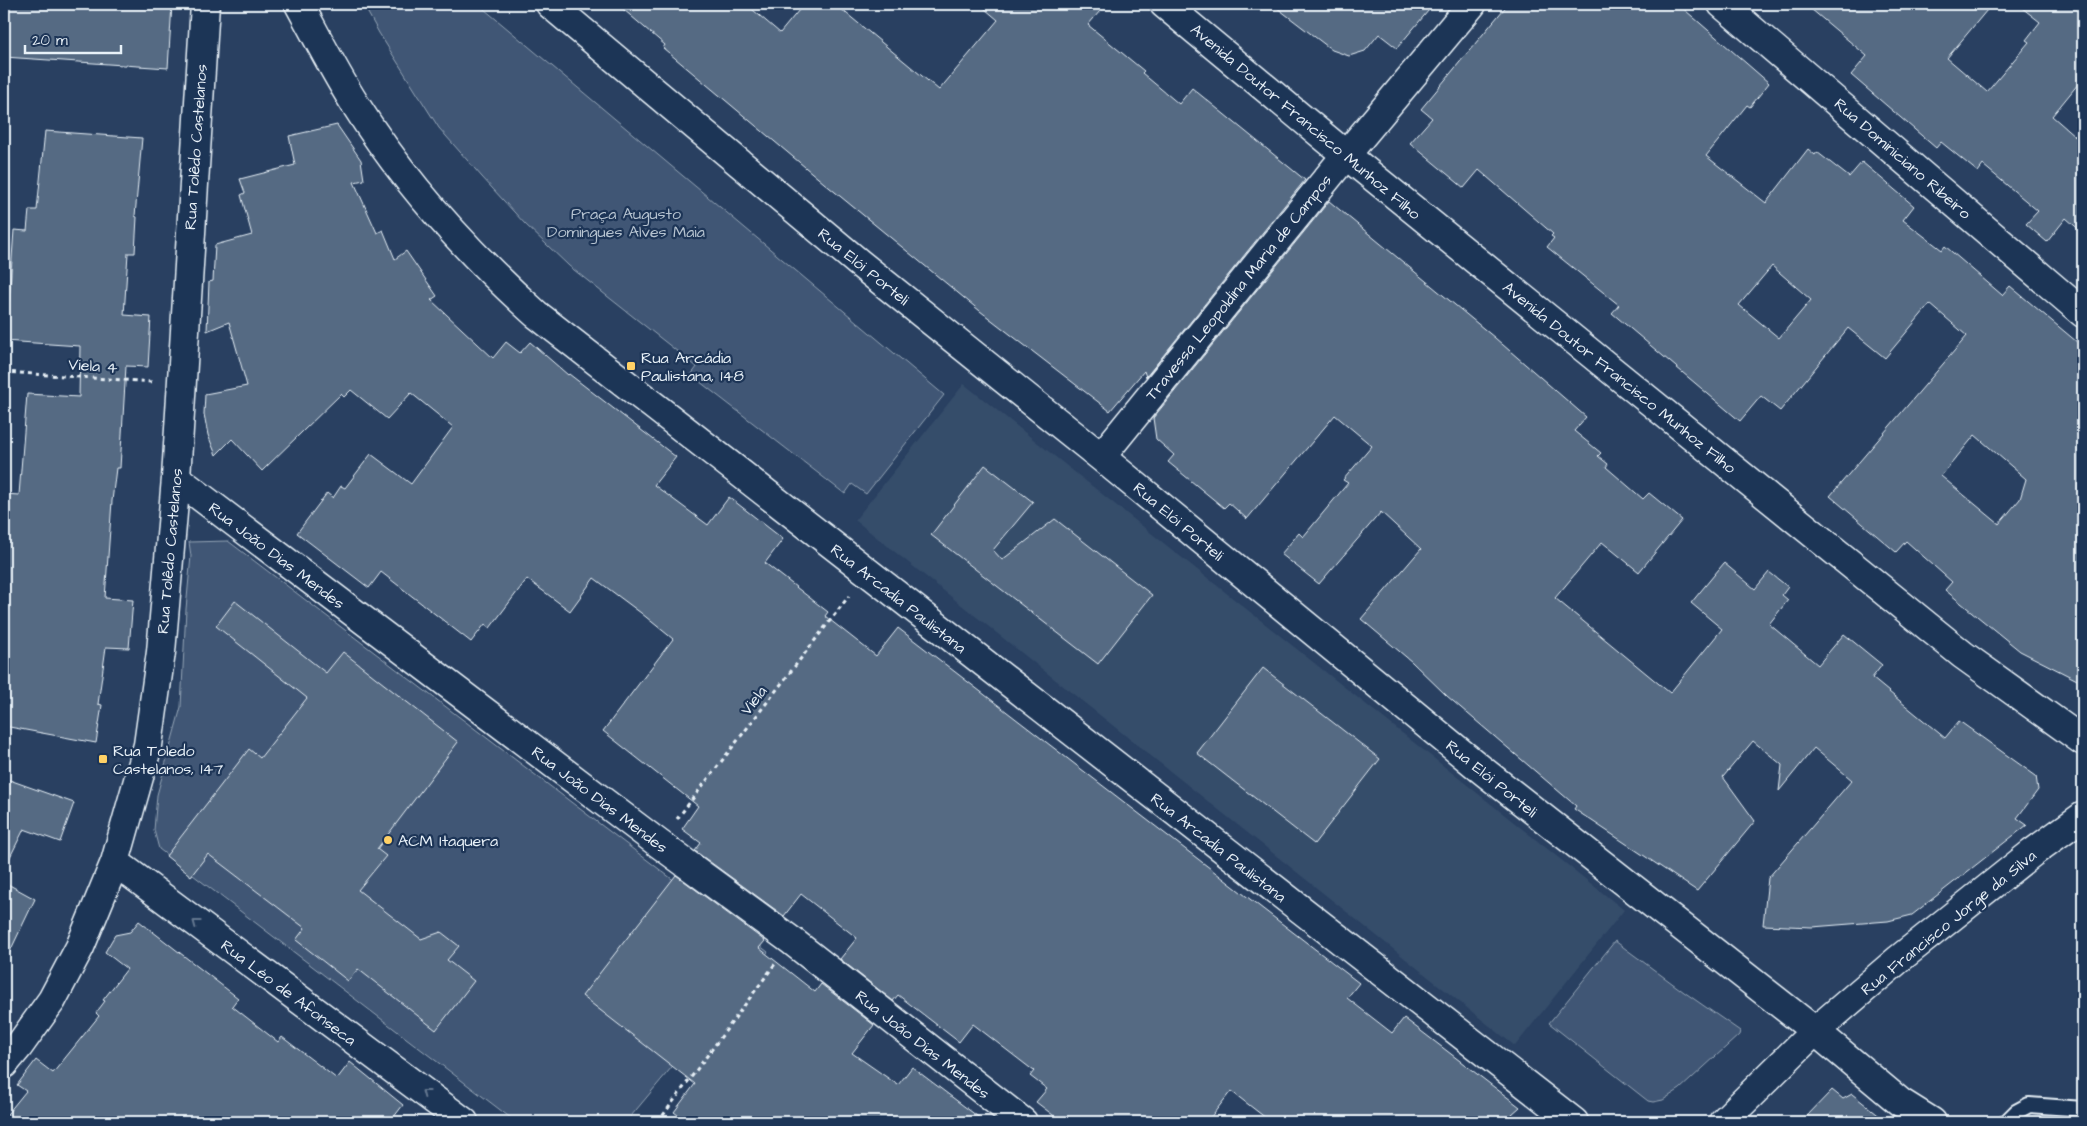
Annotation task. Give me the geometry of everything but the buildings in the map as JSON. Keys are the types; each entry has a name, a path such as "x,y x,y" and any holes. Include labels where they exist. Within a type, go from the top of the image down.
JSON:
{"street":[{"name":"Rua Tolêdo Castelanos","path":"4,1064 52,1000 80,947 115,862 148,745 161,652 176,478 180,384 205,4"},
{"name":"Rua Arcadia Paulistana","path":"299,4 355,104 406,175 454,234 536,314 1574,1122"},
{"name":"Rua Elói Porteli","path":"550,4 852,257 1101,457 1482,770 1815,1031 1900,1102 1932,1122"},
{"name":"Avenida Doutor Francisco Munhoz Filho","path":"1164,4 1963,655 2083,741"},
{"name":"Travessa Leopoldina Maria de Campos","path":"1101,457 1346,154 1472,4"},
{"name":"Rua Dominiciano Ribeiro","path":"1722,4 2083,313"},
{"name":"Rua João Dias Mendes","path":"176,478 658,843 792,941 1023,1122"},
{"name":"Rua Francisco Jorge da Silva","path":"1722,1122 1815,1031 2032,852 2083,816"},
{"name":"Rua Léo de Afonseca","path":"115,862 464,1122"}],"lane":[{"path":"2006,1122 2016,1112 2029,1105 2083,1108"}],"path":[{"name":"Viela 4","path":"4,372 180,384"},
{"name":"Viela","path":"658,843 867,573"},
{"path":"658,1122 792,941"}],"shaded area":[{"path":"964,384 1624,910 1515,1046 855,520"}],"green space":[{"name":"Praça Augusto Domingues Alves Maia","path":"363,4 478,4 944,395 866,494 852,484 845,494 691,375 697,367 569,266 525,224 439,128 379,33"},
{"name":"ACM Itaquera","path":"228,541 768,952 626,1122 516,1122 159,849 154,830 157,795 181,707 191,556 189,542"},
{"path":"1615,941 1740,1031 1739,1035 1680,1089 1663,1100 1648,1101 1549,1023"}],"place":[{"name":"Rua Arcádia Paulistana, 148","path":"631,366"},
{"name":"Rua Toledo Castelanos, 147","path":"103,759"},
{"name":"ACM Itaquera","path":"388,840"}]}
